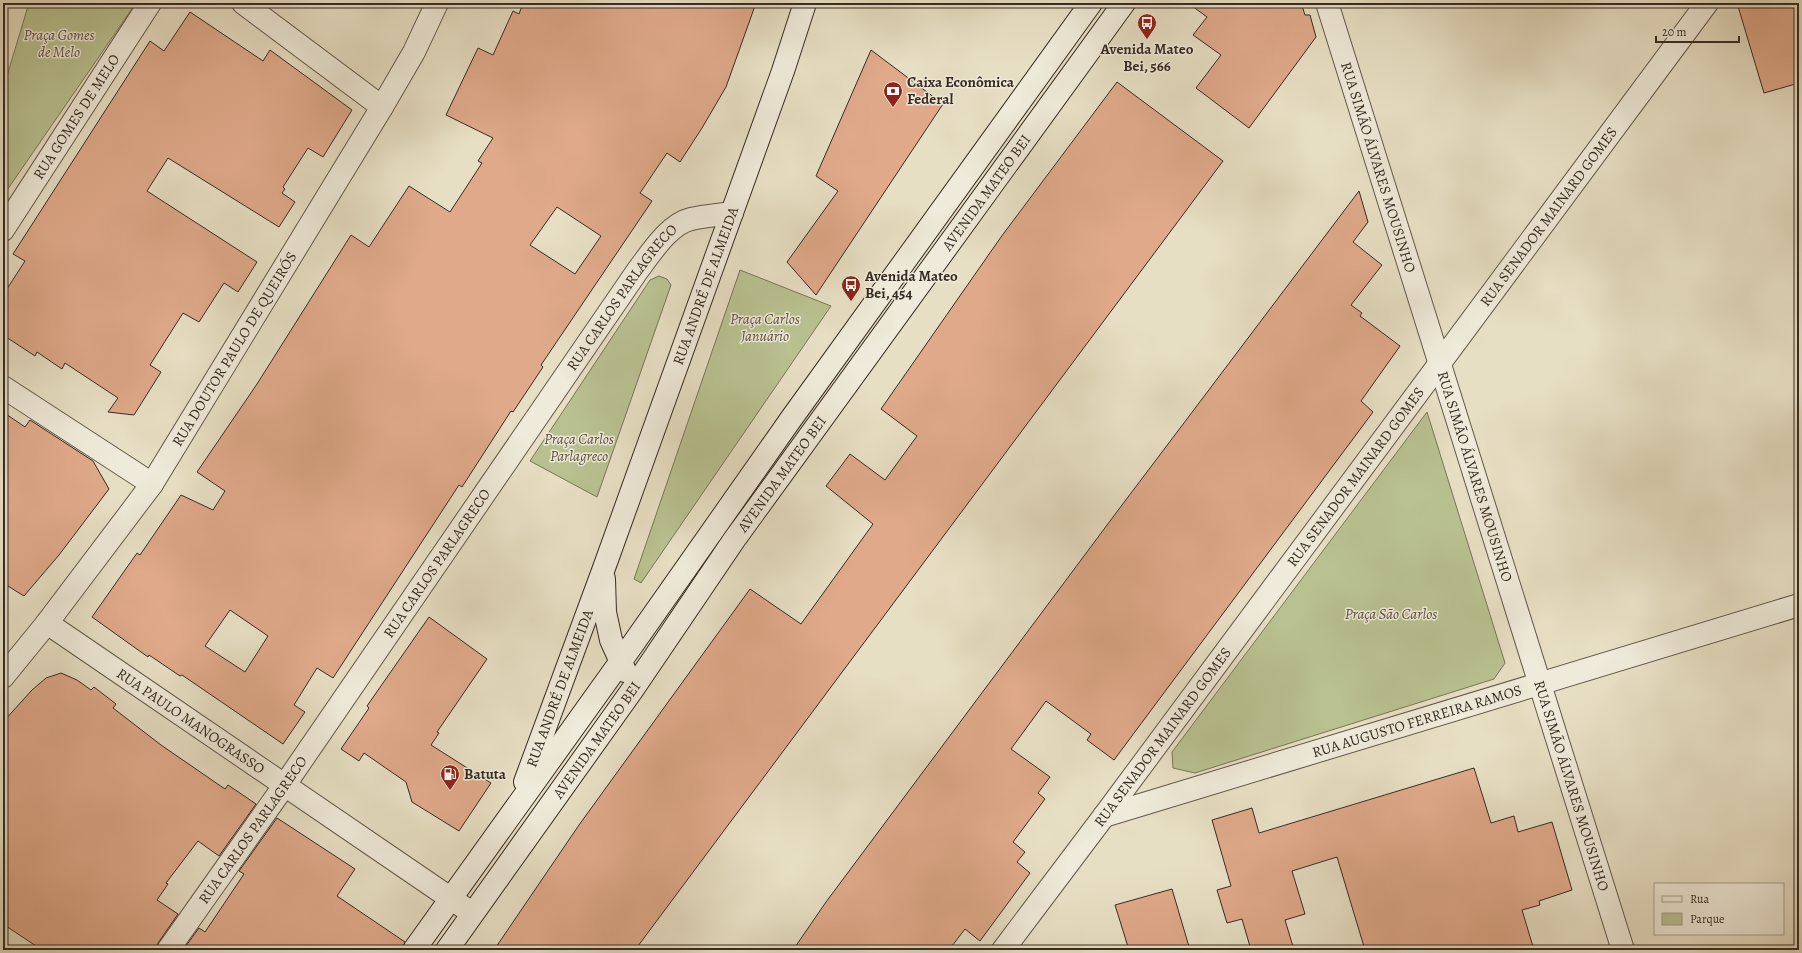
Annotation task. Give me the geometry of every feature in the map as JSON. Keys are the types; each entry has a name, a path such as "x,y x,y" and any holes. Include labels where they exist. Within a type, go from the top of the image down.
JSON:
{"street":[{"name":"RUA GOMES DE MELO","path":"3,230 150,3"},
{"path":"243,3 382,107"},
{"name":"RUA DOUTOR PAULO DE QUEIRÓS","path":"3,677 47,623 152,484 382,107 414,52 437,3"},
{"name":"RUA ANDRÉ DE ALMEIDA","path":"515,807 604,568 783,71 806,3"},
{"name":"AVENIDA MATEO BEI","path":"416,949 515,807 621,661 791,418 1091,3"},
{"name":"AVENIDA MATEO BEI","path":"447,950 633,689 739,533 1124,3"},
{"name":"RUA SIMÃO ÁLVARES MOUSINHO","path":"1327,3 1623,950"},
{"name":"RUA SENADOR MAINARD GOMES","path":"1003,950 1707,3"},
{"name":"RUA CARLOS PARLAGRECO","path":"168,950 284,786 638,270 662,239 679,224 690,219 732,213"},
{"path":"3,387 152,484"},
{"name":"RUA ANDRÉ DE ALMEIDA","path":"604,568 605,612 611,640 633,689"},
{"name":"RUA AUGUSTO FERREIRA RAMOS","path":"1104,816 1539,682 1799,605"},
{"name":"RUA PAULO MANOGRASSO","path":"47,623 472,913"}],"green space":[{"name":"Praça Gomes de Melo","path":"29,3 136,3 3,196 3,89"},
{"name":"Praça Carlos Januário","path":"740,270 831,306 641,583 634,579"},
{"name":"Praça Carlos Parlagreco","path":"659,276 667,279 671,285 597,497 530,461 650,280"},
{"name":"Praça São Carlos","path":"1427,412 1505,663 1494,679 1195,773 1173,768 1172,752"}],"building":[{"path":"523,3 756,3 726,87 702,128 680,162 667,153 640,193 652,201 541,365 543,367 513,412 511,411 462,487 459,485 333,678 317,668 294,705 305,712 283,744 182,675 180,676 149,655 148,657 92,617 137,553 140,555 181,495 213,510 225,491 197,472 257,384 351,235 369,247 409,186 450,212 482,163 478,161 493,138 446,115 478,48 493,55 513,11 519,14","holes":["557,207 601,236 575,274 530,245","230,610 268,636 245,672 205,646"]},
{"path":"1188,3 1301,3 1305,15 1310,15 1316,37 1249,128 1196,88 1221,55 1193,35 1207,17"},
{"path":"1737,3 1799,3 1799,83 1764,93"},
{"path":"190,12 263,61 270,50 352,110 323,157 308,148 283,187 285,189 282,193 295,202 279,227 168,158 147,191 257,262 238,292 224,283 199,322 183,313 150,365 161,372 134,415 108,412 118,398 65,363 62,369 37,352 35,356 3,335 3,295 25,261 13,254 150,41 164,51"},
{"path":"871,50 943,104 816,295 787,262 838,191 816,176"},
{"path":"1117,82 1223,161 635,950 494,950 579,825 750,589 801,624 873,524 826,486 850,454 885,480 917,436 881,409 1001,237"},
{"path":"1359,191 1368,222 1353,242 1382,265 1351,305 1362,313 1360,316 1400,346 1361,401 1373,412 1114,760 1087,740 1091,734 1046,701 1011,749 1050,777 1038,793 1045,799 1013,842 1025,852 1017,862 1030,873 980,941 965,929 949,950 793,950 826,902 1119,509"},
{"path":"3,412 25,427 30,420 93,461 109,489 59,555 24,596 3,583"},
{"path":"429,617 487,659 437,732 439,733 431,745 491,783 459,831 412,802 406,782 364,753 359,761 341,749 369,708 367,706"},
{"path":"61,673 77,680 91,690 94,687 116,704 113,708 161,745 225,789 228,785 256,804 219,856 198,841 166,883 168,884 157,900 178,914 158,943 156,950 42,950 3,924 3,722 32,690 46,678"},
{"path":"1474,768 1491,823 1514,816 1518,832 1552,822 1572,890 1539,901 1540,905 1522,910 1534,950 1365,950 1337,857 1292,871 1305,914 1285,920 1294,950 1251,950 1242,919 1227,923 1217,890 1231,886 1212,820 1252,808 1259,833"},
{"path":"277,818 355,869 337,896 405,942 402,950 183,950 199,928 205,932 244,874 239,871"},
{"path":"1172,889 1190,950 1129,950 1115,905"}],"place":[{"name":"Avenida Mateo Bei, 566","path":"1147,40"},
{"name":"Caixa Econômica Federal","path":"893,108"},
{"name":"Avenida Mateo Bei, 454","path":"851,302"},
{"name":"Batuta","path":"450,791"}]}
